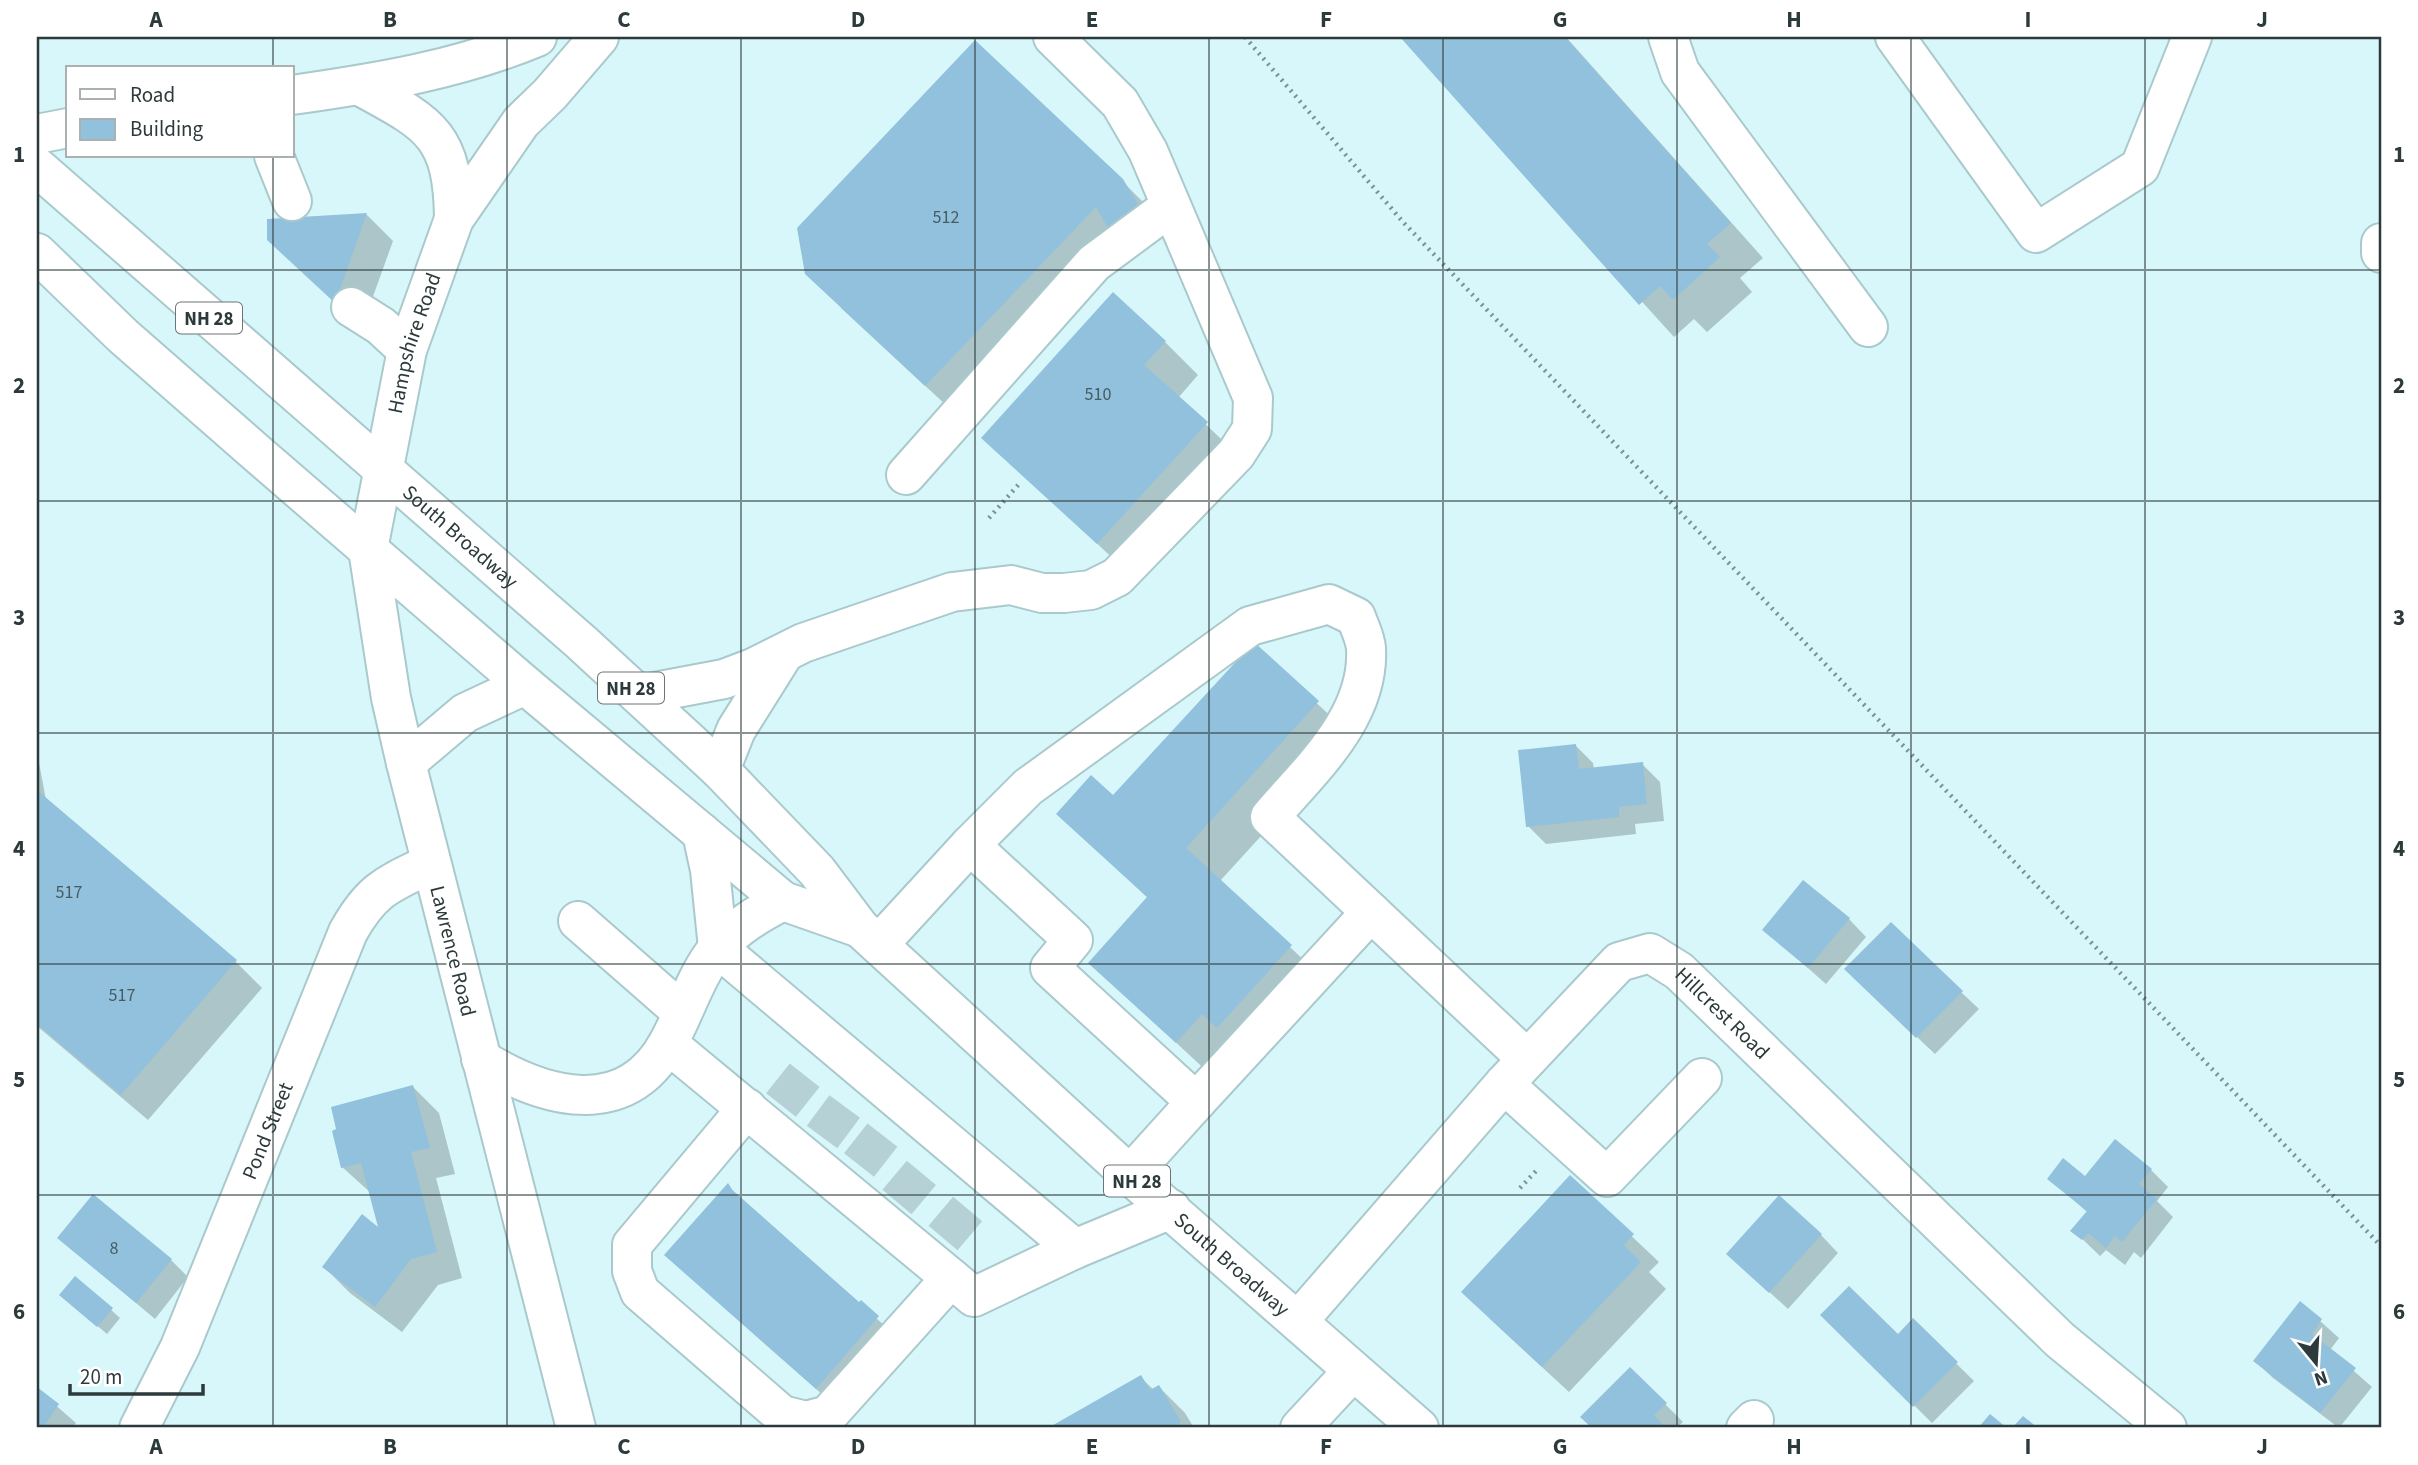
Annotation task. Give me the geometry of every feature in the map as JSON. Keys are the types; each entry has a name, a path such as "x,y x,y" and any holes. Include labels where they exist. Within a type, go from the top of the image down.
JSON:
{"street":[{"path":"294,94 360,86 430,73 491,55 537,37"},
{"name":"Hampshire Road","path":"382,469 407,350 454,219 521,122 550,94 599,37"},
{"path":"639,695 724,679 783,655 803,643 952,592 1011,585 1042,593 1091,590 1117,577 1236,454 1252,429 1253,397 1148,151 1120,103 1053,37"},
{"path":"1668,37 1680,72 1868,327"},
{"path":"1895,37 2036,233 2140,167 2192,37"},
{"name":"Hampshire Road","path":"360,86 414,115 437,139 454,179 454,219"},
{"path":"37,134 66,128"},
{"path":"275,158 292,201"},
{"name":"South Broadway","path":"37,167 639,695 720,770 817,871 870,936 1130,1175 1299,1320 1419,1428"},
{"path":"906,475 1094,263 1171,206"},
{"path":"2381,243 2381,253"},
{"name":"South Broadway","path":"37,253 123,335 368,550 783,901 870,936"},
{"path":"351,307 381,326 407,350"},
{"name":"Lawrence Road","path":"382,469 368,550 391,698 430,864 576,1428"},
{"path":"870,936 970,845 1028,787 1250,626 1329,604 1356,617 1366,644 1365,677 1344,729 1270,817 1371,912 1516,1071 1607,1177 1702,1078"},
{"path":"720,770 736,730 783,655"},
{"path":"406,763 465,713 525,685"},
{"path":"702,833 710,870 718,948 823,1052 861,1085 985,1189 1075,1249"},
{"path":"970,845 1073,940 1049,968 1196,1102"},
{"name":"Pond Street","path":"139,1428 180,1348 348,932 360,910 381,887 430,864"},
{"path":"481,1059 515,1080 540,1090 582,1095 611,1093 639,1077 675,1028 718,948 753,917 783,901"},
{"path":"1130,1175 1371,912"},
{"path":"578,921 675,1028 765,1112 814,1147 889,1211 940,1258 974,1297 1075,1249 1171,1209"},
{"name":"Hillcrest Road","path":"1299,1320 1516,1071 1619,962 1650,953 1679,971 2060,1340 2166,1428"},
{"path":"765,1112 632,1245 632,1271 640,1292 782,1415 806,1422 828,1415 940,1258"},
{"path":"1300,1428 1353,1371"}],"path":[{"path":"1245,37 1404,222 2381,1246"},
{"path":"989,518 1019,484"}],"building":[{"path":"1400,37 1565,37 1731,223 1707,244 1720,257 1673,300 1660,286 1639,305"},
{"path":"975,40 1123,179 1145,216 1118,245 1096,207 925,386 805,274 797,228"},
{"path":"367,213 335,303 267,240 267,219"},
{"path":"1113,292 1166,341 1144,365 1208,422 1097,544 981,438"},
{"path":"1254,642 1319,701 1186,848 1292,945 1217,1028 1202,1014 1176,1043 1088,963 1147,897 1056,814 1091,775 1113,795"},
{"path":"1576,744 1579,769 1643,762 1647,804 1619,807 1619,817 1526,827 1518,750"},
{"path":"37,790 237,960 121,1095 37,1024"},
{"path":"1803,880 1850,918 1808,968 1762,930"},
{"path":"1891,922 1963,991 1916,1038 1844,969"},
{"path":"413,1085 430,1148 411,1152 437,1252 411,1259 375,1307 322,1267 362,1214 378,1227 361,1163 341,1168 332,1131 336,1129 331,1107"},
{"path":"2115,1139 2152,1169 2139,1184 2157,1199 2122,1242 2115,1236 2106,1248 2088,1233 2082,1240 2070,1231 2087,1211 2047,1179 2063,1158 2085,1176"},
{"path":"1570,1175 1634,1234 1624,1245 1641,1262 1542,1367 1461,1292"},
{"path":"728,1183 733,1191 859,1302 861,1300 879,1316 816,1389 664,1255"},
{"path":"93,1194 172,1259 136,1303 57,1238"},
{"path":"1779,1195 1822,1234 1769,1293 1726,1254"},
{"path":"75,1276 113,1308 97,1327 59,1295"},
{"path":"1849,1286 1898,1334 1913,1318 1958,1362 1913,1407 1820,1315"},
{"path":"2300,1301 2322,1319 2312,1334 2356,1368 2320,1413 2253,1361"},
{"path":"1630,1367 1667,1403 1654,1415 1663,1425 1660,1428 1592,1428 1580,1417"},
{"path":"1141,1375 1150,1390 1159,1385 1181,1422 1174,1428 1048,1428"},
{"path":"37,1387 59,1404 44,1426 47,1428 37,1428"},
{"path":"1990,1414 2007,1428 1978,1428"},
{"path":"2023,1416 2038,1428 2012,1428"}],"tunnel":[{"path":"781,1105 816,1061"},
{"path":"822,1137 854,1094"},
{"path":"859,1165 892,1123"},
{"path":"897,1202 933,1159"},
{"path":"943,1238 977,1198"}]}
